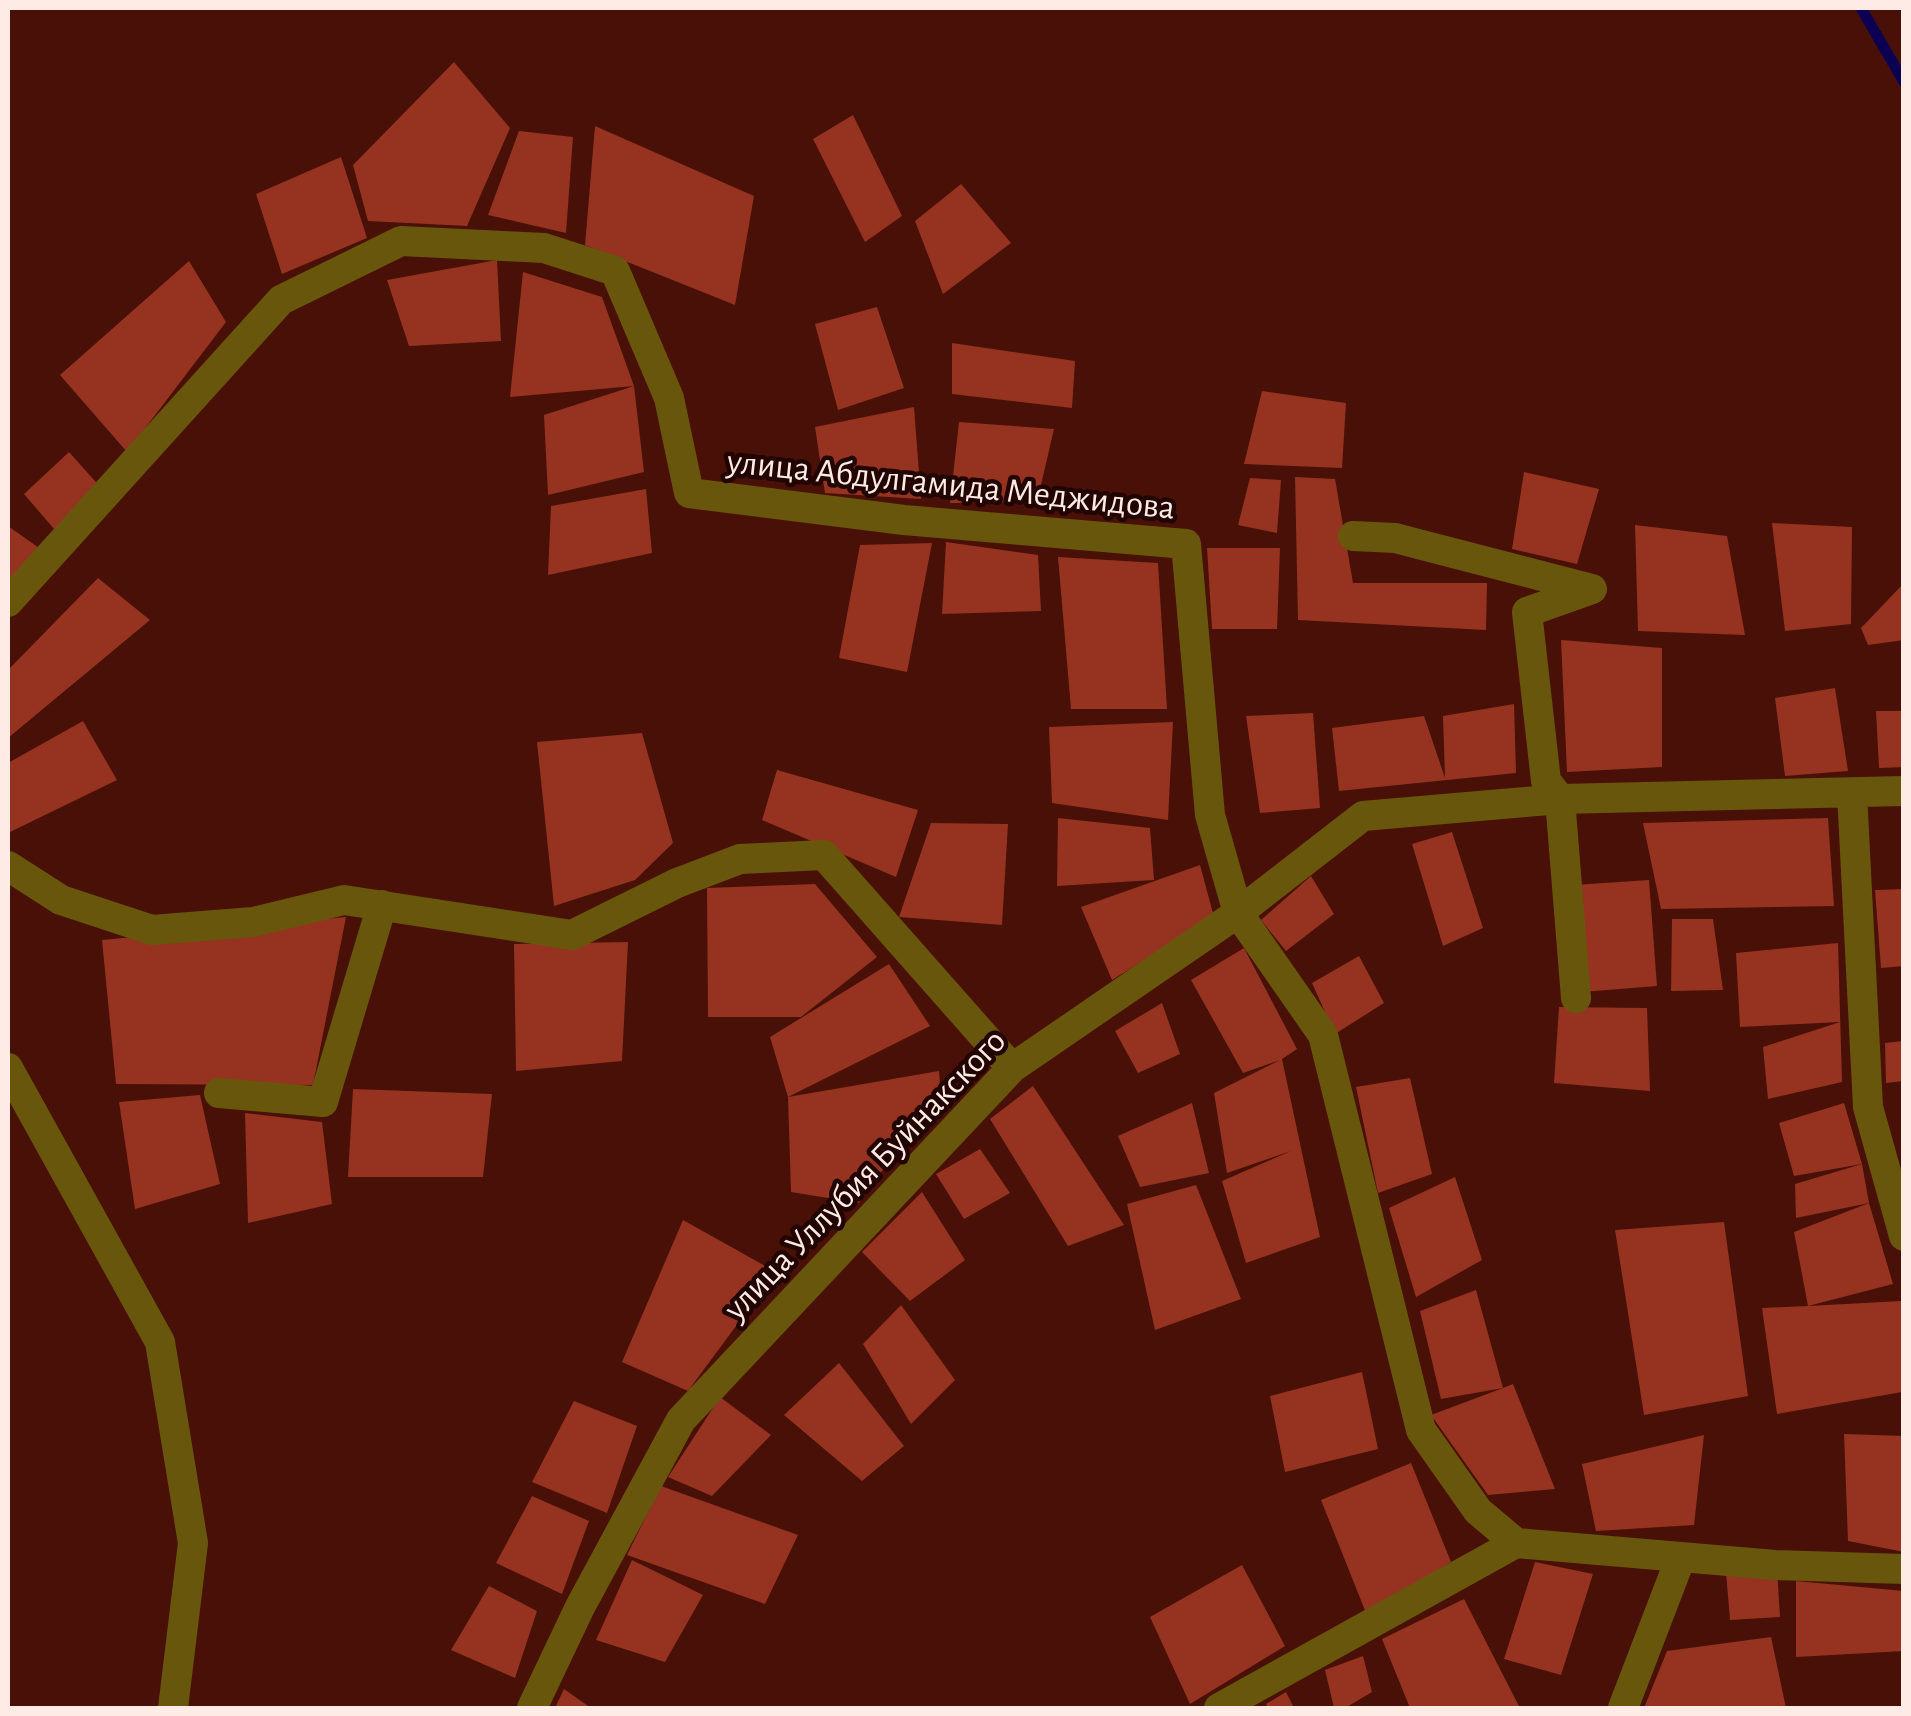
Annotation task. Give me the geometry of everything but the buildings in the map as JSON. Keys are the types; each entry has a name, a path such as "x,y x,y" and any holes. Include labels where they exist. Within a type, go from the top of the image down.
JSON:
{"street":[{"name":"улица Абдулгамида Меджидова","path":"8,602 280,300 401,241 544,248 616,271 670,398 688,493 904,520 1186,544 1210,815 1238,913 1322,1035 1421,1430 1478,1511 1516,1543"},
{"path":"1353,536 1395,538 1592,589 1527,612 1546,781 1560,799 1576,998"},
{"name":"улица Уллубия Буйнакского","path":"532,1708 580,1606 682,1420 1012,1068 1238,913 1363,816 1560,799 1904,792"},
{"path":"1852,793 1868,1107 1904,1236"},
{"path":"8,866 61,900 152,930 253,922 344,900 572,935 678,883 740,860 824,855 1012,1068"},
{"path":"219,1093 323,1102 382,905"},
{"path":"8,1068 160,1342 193,1543 173,1708"},
{"path":"1219,1708 1516,1543 1904,1569"},
{"path":"1623,1708 1682,1557"}],"waterway":[{"path":"1861,8 1904,82"}]}
